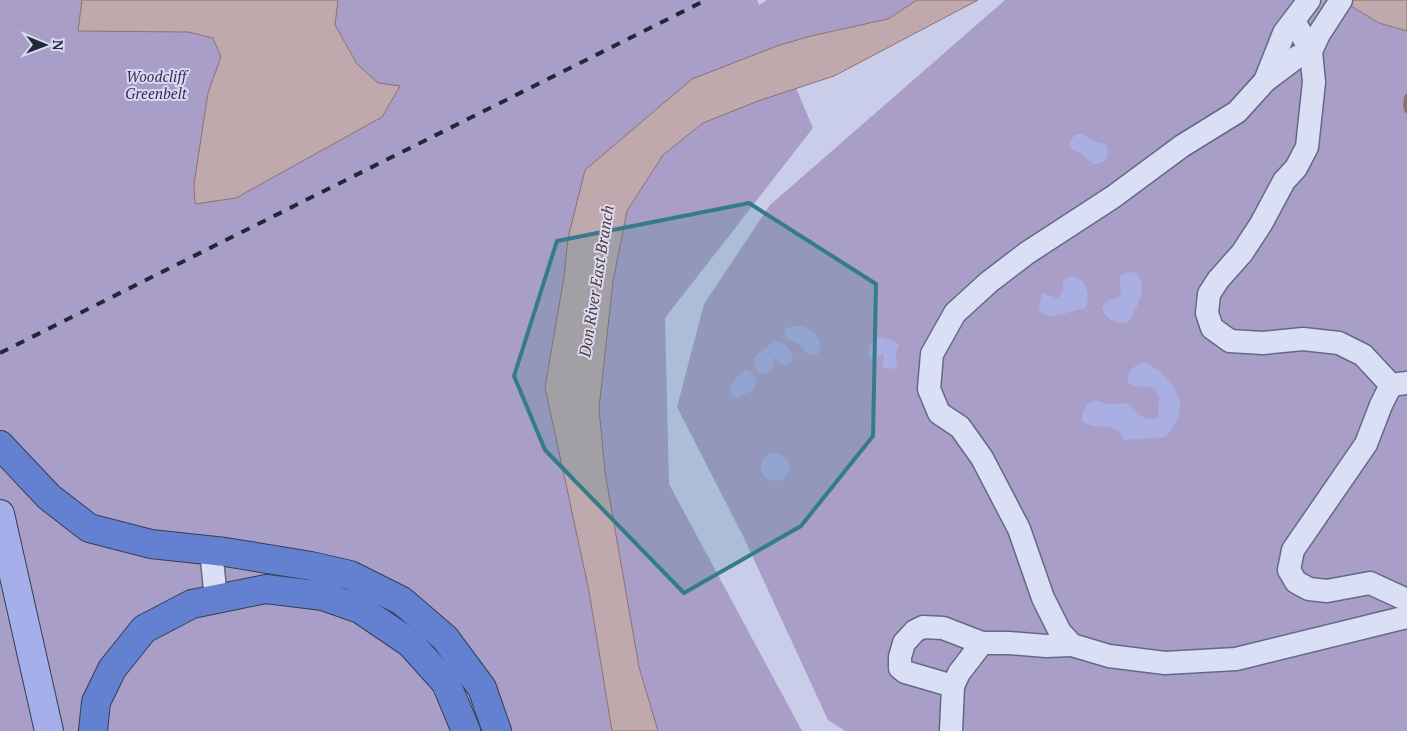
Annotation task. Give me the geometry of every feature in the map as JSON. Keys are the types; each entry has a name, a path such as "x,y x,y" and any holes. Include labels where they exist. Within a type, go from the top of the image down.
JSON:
{"highway":[{"path":"0,445 49,497 89,528 151,544 274,559 350,575 402,602 445,638 482,688 497,731"},
{"path":"93,731 96,702 112,669 144,629 192,604 266,590 323,596 360,609 410,642 446,683 466,731"}],"main road":[{"path":"0,514 49,731"}],"lane":[{"path":"1072,645 1060,632 1043,598 1019,529 982,458 960,427 939,413 929,389 932,354 955,313 989,282 1027,253 1113,197 1182,146 1237,112 1266,81 1297,57 1311,51 1319,34 1341,0"},
{"path":"1301,11 1311,51 1314,82 1307,148 1296,168 1284,181 1261,224 1242,253 1208,294 1207,313 1212,328 1230,341 1263,343 1303,339 1339,343 1363,355 1399,384 1381,405 1366,444 1292,550 1289,570 1296,582 1309,589 1327,591 1370,583 1407,600"},
{"path":"1266,81 1284,34 1301,11"},
{"path":"211,550 216,599"},
{"path":"953,686 905,672 900,668 900,657 904,643 915,631 923,627 943,628 982,643 1046,646 1072,645 1109,656 1165,662 1236,658 1407,616"},
{"path":"951,731 953,686 959,673 982,643"}],"highlighted area":[{"path":"749,203 876,284 873,436 801,526 684,593 545,450 514,376 557,241"}],"green space":[{"name":"Woodcliff Greenbelt","path":"0,0 757,0 759,5 767,0 917,0 888,19 811,36 778,46 813,128 665,318 669,484 802,731 0,731"},
{"path":"1005,0 1407,0 1407,731 845,731 828,720 744,538 677,407 704,304 770,205"}],"sand":[{"path":"1084,134 1092,141 1105,144 1108,152 1104,161 1093,164 1083,155 1072,150 1070,141 1075,135"},
{"path":"1133,272 1139,276 1142,282 1139,303 1128,322 1112,321 1102,309 1108,300 1121,294 1119,278 1125,273"},
{"path":"1070,276 1080,280 1086,288 1088,297 1086,308 1050,316 1041,313 1039,308 1042,293 1057,298 1062,292 1064,281"},
{"path":"794,326 808,328 815,333 821,346 817,355 808,355 800,345 786,338 785,329"},
{"path":"880,337 892,340 899,345 896,354 897,365 893,369 882,366 883,354 880,355 876,362 869,357 870,345"},
{"path":"774,342 781,343 787,347 793,359 784,365 780,364 777,358 774,358 771,371 760,374 755,368 753,360"},
{"path":"1141,362 1161,372 1176,390 1180,408 1174,426 1166,437 1124,440 1121,433 1116,429 1094,426 1082,421 1086,407 1094,401 1106,404 1127,403 1144,418 1153,419 1158,417 1159,398 1155,389 1128,382 1130,372"},
{"path":"745,370 753,374 757,382 754,389 737,398 732,395 730,389 735,379"},
{"path":"775,453 785,457 789,467 785,477 775,481 765,477 761,467 765,457"}],"water":[{"path":"82,0 338,0 335,25 357,64 378,83 400,86 382,117 236,198 195,204 194,184 208,93 221,57 213,38 189,32 78,31"},
{"name":"Don River East Branch","path":"917,0 978,0 834,76 758,101 703,123 663,155 627,211 613,281 599,408 605,472 639,667 658,731 612,731 589,591 545,387 564,277 568,238 585,170 692,79 777,46 811,36 888,19"},
{"path":"1341,0 1407,0 1407,31 1379,23"}],"waterway":[{"path":"1407,97 1407,110"}],"railway":[{"path":"0,353 706,0"}]}
